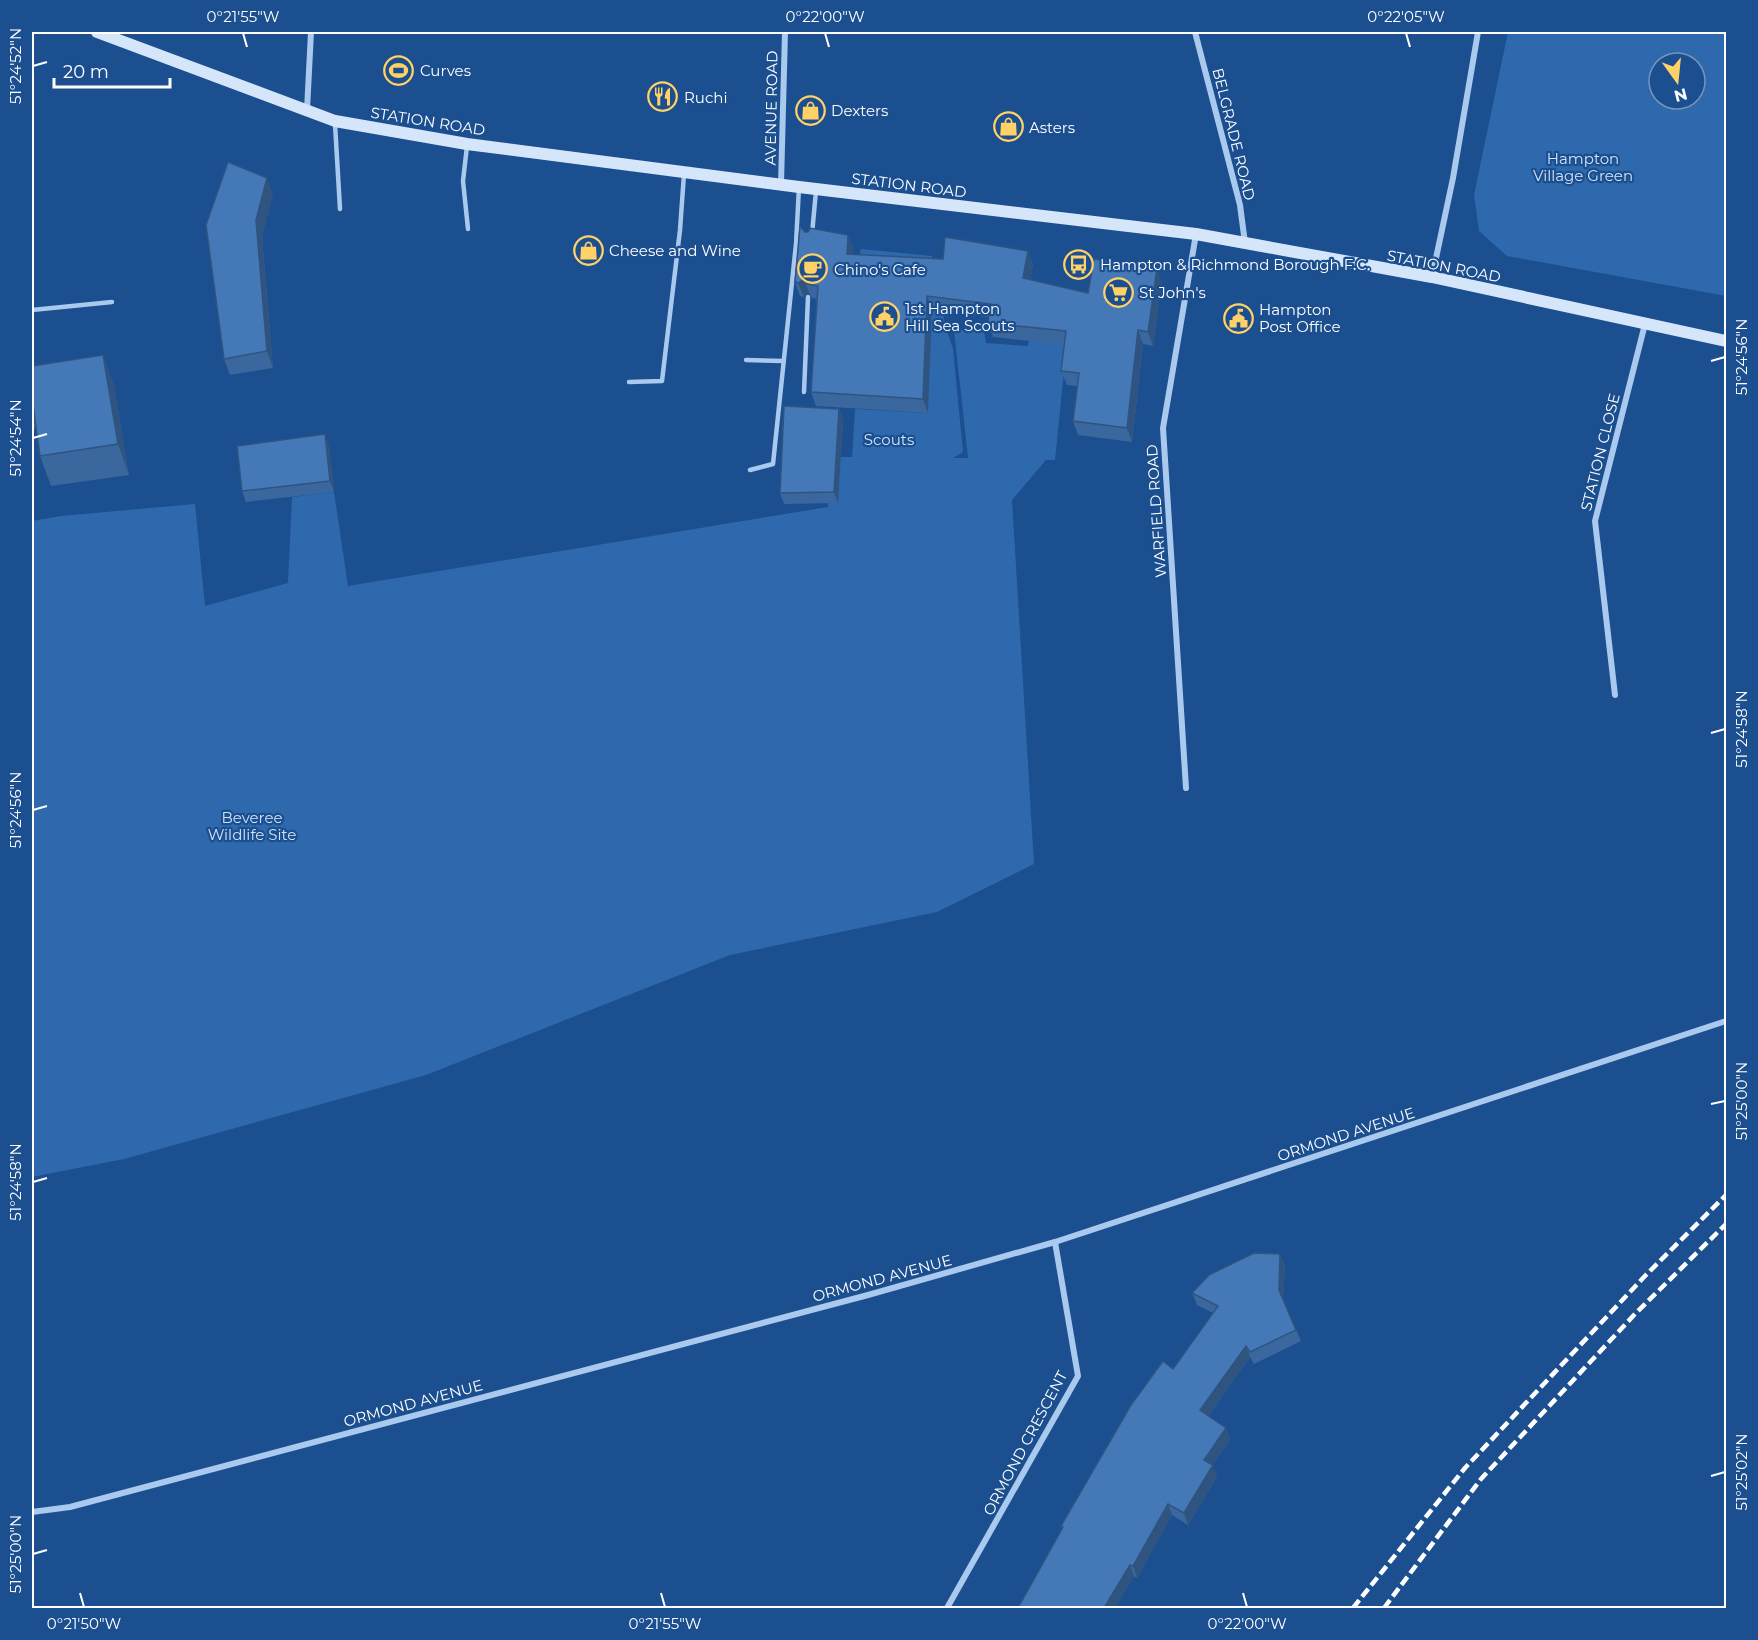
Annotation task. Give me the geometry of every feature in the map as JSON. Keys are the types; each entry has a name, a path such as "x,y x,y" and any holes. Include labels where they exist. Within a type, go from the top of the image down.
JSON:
{"street":[{"name":"STATION ROAD","path":"97,32 335,121 467,144 799,187 1196,234 1432,278 1726,341"},
{"path":"307,110 311,32"},
{"name":"AVENUE ROAD","path":"781,184 785,32"},
{"name":"BELGRADE ROAD","path":"1196,32 1240,205 1245,243"},
{"path":"1432,278 1453,178 1478,32"},
{"name":"WARFIELD ROAD","path":"1186,788 1163,428 1196,234"},
{"name":"STATION CLOSE","path":"1615,694 1595,521 1645,324"},
{"name":"ORMOND AVENUE","path":"32,1512 70,1507 858,1298 1055,1242 1726,1021"},
{"name":"ORMOND CRESCENT","path":"948,1608 1078,1376 1055,1242"}],"lane":[{"path":"335,121 340,208"},
{"path":"467,144 463,181 468,229"},
{"path":"629,382 662,381 680,230 684,171"},
{"path":"750,470 773,464 796,244 799,187"},
{"path":"811,242 816,189"},
{"path":"804,392 808,297"},
{"path":"32,310 112,302"},
{"path":"746,360 783,361"}],"green space":[{"name":"Hampton Village Green","path":"1508,32 1726,32 1726,296 1507,256 1479,231 1474,195"},
{"name":"Beveree Wildlife Site","path":"861,249 932,256 945,325 953,349 963,452 953,458 968,458 954,330 984,330 986,343 1028,346 1035,307 1070,312 1055,460 1046,460 1012,500 1034,864 937,912 730,955 426,1075 124,1159 32,1177 32,521 61,516 195,504 205,606 288,583 292,497 334,492 348,586 828,507 830,457 852,457 855,409 928,413 857,268"}],"building":[{"path":"228,162 267,178 256,220 267,351 224,359 206,225"},
{"path":"800,226 805,232 808,232 810,228 848,235 847,254 943,259 945,237 1028,251 1023,278 1088,293 1094,259 1157,268 1148,332 1138,330 1127,428 1073,421 1079,373 1061,371 1066,331 988,323 990,304 927,296 923,399 811,392 818,286 807,284 804,279 798,283 795,282"},
{"path":"103,355 118,444 40,456 32,397 32,366"},
{"path":"784,406 839,409 834,492 780,493"},
{"path":"325,434 330,481 242,491 237,446"},
{"path":"1254,1253 1280,1254 1279,1290 1296,1330 1250,1352 1246,1346 1200,1410 1226,1428 1204,1460 1213,1465 1184,1513 1168,1504 1133,1566 1130,1565 1104,1608 1018,1608 1063,1527 1061,1526 1131,1405 1163,1361 1173,1369 1218,1306 1192,1293 1209,1275"}],"railway":[{"path":"1353,1608 1465,1468 1644,1277 1726,1195"},
{"path":"1384,1608 1481,1479 1635,1314 1726,1224"}],"place":[{"name":"Curves","path":"399,70"},
{"name":"Ruchi","path":"663,97"},
{"name":"Dexters","path":"810,110"},
{"name":"Asters","path":"1008,127"},
{"name":"Cheese and Wine","path":"588,250"},
{"name":"Hampton & Richmond Borough F.C.","path":"1079,264"},
{"name":"Chino's Cafe","path":"813,269"},
{"name":"St John's","path":"1118,292"},
{"name":"1st Hampton Hill Sea Scouts","path":"884,317"},
{"name":"Hampton Post Office","path":"1238,318"}],"park label":[{"name":"Scouts","path":"889,439"}]}
